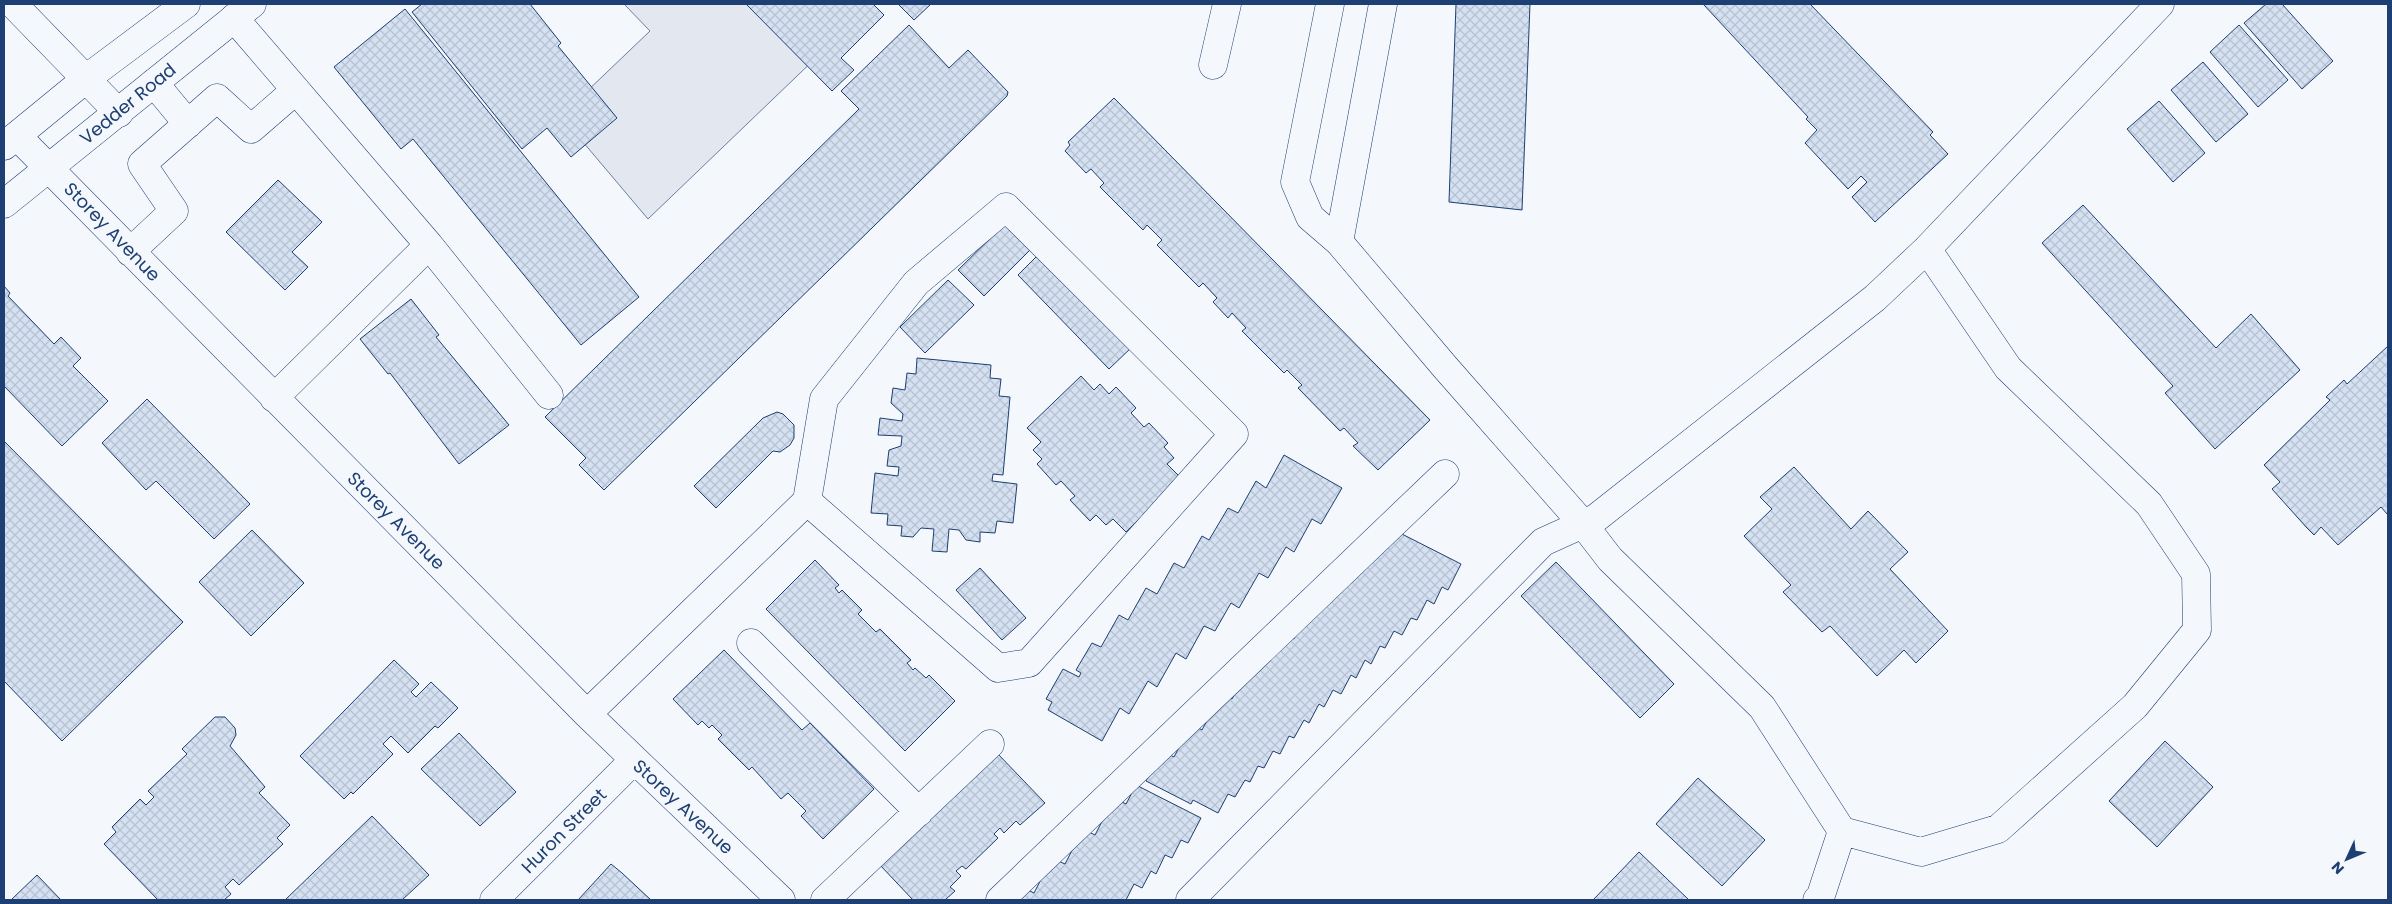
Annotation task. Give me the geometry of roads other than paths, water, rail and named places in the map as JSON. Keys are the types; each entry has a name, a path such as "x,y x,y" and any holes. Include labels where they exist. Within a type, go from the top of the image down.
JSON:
{"street":[{"path":"13,4 119,113"},
{"path":"10,141 87,78 186,4"},
{"path":"1213,65 1227,4"},
{"path":"1330,4 1296,182 1310,217 1339,242 1445,367 1583,524 1610,559 1762,707 1842,832 1920,852 1998,830 2135,706 2197,630 2196,574 2149,504 2008,368 1927,249"},
{"path":"1339,242 1383,4"},
{"path":"1190,900 1543,542 1596,518 1875,298 1927,249 2160,4"},
{"path":"243,11 296,90 429,245 549,395"},
{"name":"Vedder Road","path":"4,204 243,11"},
{"path":"154,83 188,124"},
{"path":"130,252 174,210 142,164 217,98 251,129 296,90"},
{"name":"Storey Avenue","path":"10,141 50,167 130,252 633,761 781,900"},
{"path":"587,714 807,501 824,399 916,283 1006,207 1234,434 1029,663 998,668 807,501"},
{"path":"274,398 429,245"},
{"path":"1000,900 1445,474"},
{"path":"751,643 919,812"},
{"path":"825,900 990,744"},
{"name":"Huron Street","path":"494,900 633,761"},
{"path":"1817,900 1821,895 1842,832"}]}
